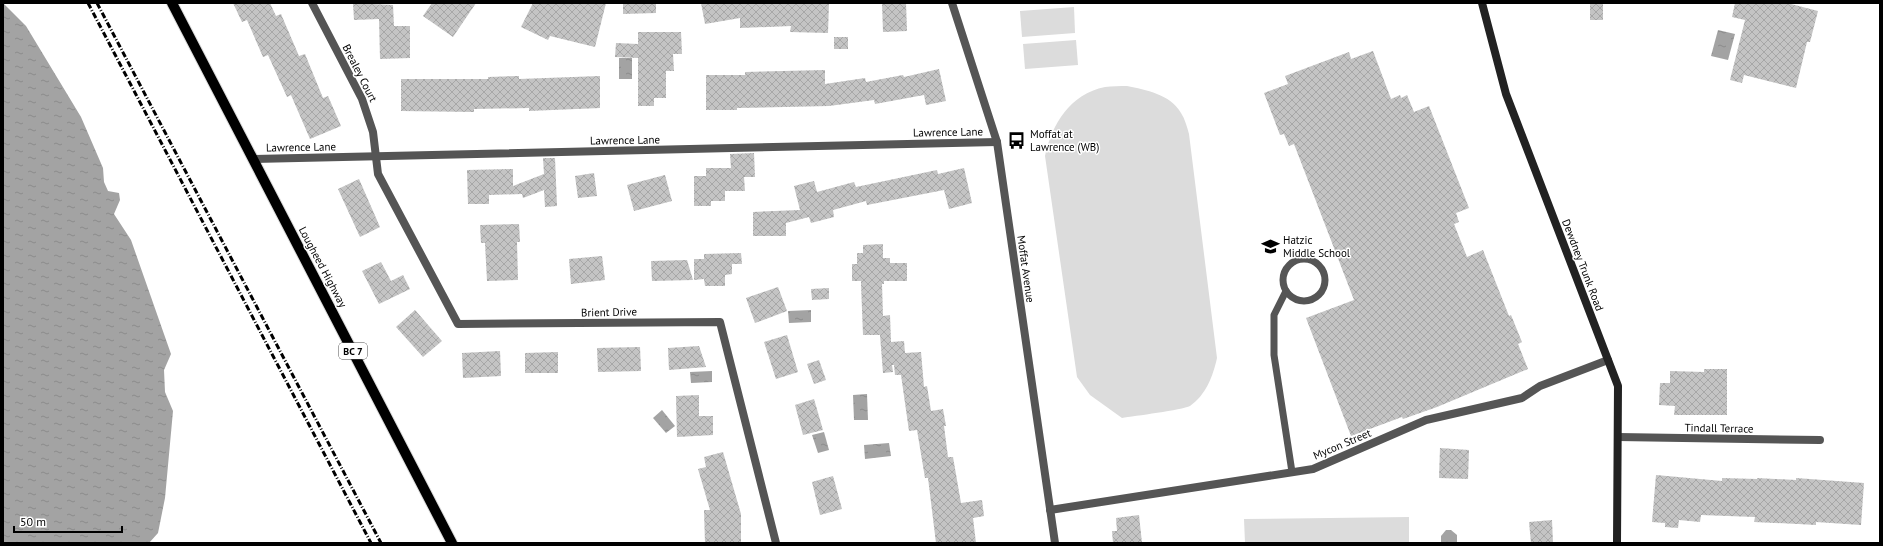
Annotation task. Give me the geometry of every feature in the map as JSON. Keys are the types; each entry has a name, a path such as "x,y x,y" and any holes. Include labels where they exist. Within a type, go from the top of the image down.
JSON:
{"main road":[{"name":"Lougheed Highway","path":"172,3 452,543"},
{"name":"Dewdney Trunk Road","path":"1482,3 1506,94 1618,386 1617,543"}],"street":[{"name":"Brealey Court","path":"312,3 362,99 373,132 375,157"},
{"name":"Moffat Avenue","path":"952,3 997,142 1056,543"},
{"name":"Lawrence Lane","path":"253,159 997,142"},
{"name":"Brient Drive","path":"375,157 378,174 458,324 720,322 776,543"},
{"name":"Mycon Street","path":"1050,510 1313,469 1426,420 1522,398 1540,386 1608,360"},
{"name":"Tindall Terrace","path":"1618,437 1820,440"}],"lane":[{"path":"1286,291 1297,300 1304,301 1317,297 1325,285 1324,272 1320,266 1308,259 1301,258 1289,265 1283,277 1286,291 1274,315 1274,355 1292,472"}],"shaded area":[{"path":"1074,7 1075,33 1022,37 1020,11"},
{"path":"1076,40 1078,65 1025,69 1023,44"},
{"path":"1127,86 1150,91 1171,101 1182,115 1186,123 1189,134 1217,358 1205,391 1196,402 1190,406 1122,418 1090,395 1077,377 1045,156 1052,133 1064,112 1072,103 1082,96 1105,87"},
{"path":"1409,517 1409,543 1245,543 1244,519"}],"water":[{"path":"3,3 26,26 81,117 103,168 104,182 108,191 119,193 120,200 114,214 131,240 171,354 164,370 165,392 173,411 165,498 158,533 149,543 3,543"},
{"path":"1718,30 1735,34 1728,60 1711,56"},
{"path":"619,58 632,58 632,79 619,79"},
{"path":"811,310 811,322 789,323 788,311"},
{"path":"712,371 712,382 691,383 690,372"},
{"path":"867,394 868,420 854,420 853,395"},
{"path":"662,410 675,426 666,433 653,418"},
{"path":"824,432 829,450 818,453 812,435"},
{"path":"889,443 891,456 865,459 864,445"},
{"path":"1446,530 1451,530 1457,535 1457,543 1441,543 1441,536"}],"building":[{"path":"233,3 270,3 276,16 281,14 299,56 305,54 323,98 328,96 341,126 310,139 291,95 287,97 268,55 263,57 247,20 242,22"},
{"path":"353,3 393,5 394,26 410,26 410,58 380,59 379,19 354,20"},
{"path":"432,3 476,3 453,37 423,16"},
{"path":"533,3 606,3 595,47 550,36 548,40 521,27"},
{"path":"623,3 656,3 656,13 623,14"},
{"path":"701,3 829,3 828,33 790,32 791,26 740,28 740,18 705,24"},
{"path":"882,3 906,3 907,31 883,32"},
{"path":"1590,3 1603,3 1603,20 1590,20"},
{"path":"1735,3 1787,3 1818,11 1810,42 1807,42 1796,88 1744,75 1742,83 1730,80 1745,20 1732,17"},
{"path":"638,32 681,32 682,54 673,54 674,71 666,71 666,98 654,98 654,106 638,106 638,58 615,57 616,43 638,44"},
{"path":"834,37 848,37 848,49 834,49"},
{"path":"1373,51 1391,99 1400,95 1401,98 1407,95 1414,112 1429,106 1469,208 1456,213 1459,222 1454,224 1467,257 1483,250 1509,316 1511,315 1522,342 1518,344 1528,369 1437,407 1403,419 1402,417 1351,436 1306,318 1354,300 1294,144 1289,146 1284,134 1280,135 1264,93 1288,84 1285,76 1349,52 1351,59"},
{"path":"939,69 946,101 926,105 924,95 875,104 874,100 829,106 706,110 706,75 745,75 745,72 825,70 825,84 865,78 866,82 903,75 904,77"},
{"path":"519,76 519,79 600,76 600,108 529,111 529,108 474,109 474,112 401,111 401,79 488,79 488,77"},
{"path":"754,153 755,177 744,177 745,191 725,191 725,201 711,201 711,206 694,206 694,176 706,176 706,168 731,168 730,154"},
{"path":"543,158 555,158 557,206 545,207 544,190 523,198 522,194 489,195 489,204 468,204 467,170 513,169 513,186 544,174"},
{"path":"964,168 972,203 949,209 944,190 867,205 866,201 833,210 834,217 811,223 809,217 786,223 786,236 753,236 753,212 800,210 794,186 814,181 817,192 854,182 856,187 937,170 938,174"},
{"path":"594,173 597,196 578,198 575,176"},
{"path":"665,175 672,201 634,211 627,185"},
{"path":"359,179 380,227 360,237 338,189"},
{"path":"519,224 520,242 517,242 518,280 487,281 485,243 481,243 480,225"},
{"path":"883,244 883,258 890,258 890,263 907,263 907,281 884,281 884,284 882,284 883,316 890,315 891,342 904,341 905,353 921,352 924,387 927,386 931,411 943,409 946,426 944,426 948,457 953,457 961,503 982,500 984,516 973,518 976,543 936,543 928,478 925,478 917,430 909,431 901,375 895,375 894,365 892,365 893,372 883,373 880,335 863,335 861,281 852,281 852,264 857,264 857,253 863,253 863,245"},
{"path":"741,253 742,264 732,264 732,274 725,275 725,286 705,286 704,279 694,280 694,259 704,259 704,254"},
{"path":"602,256 605,280 571,284 569,259"},
{"path":"687,260 693,280 652,281 651,261"},
{"path":"381,262 391,281 403,275 410,289 379,304 362,271"},
{"path":"778,287 787,311 755,323 746,298"},
{"path":"829,288 829,299 812,300 811,289"},
{"path":"415,310 442,341 423,357 396,327"},
{"path":"787,335 798,372 776,379 764,342"},
{"path":"699,346 706,367 669,370 668,348"},
{"path":"640,347 641,371 598,372 597,348"},
{"path":"500,351 501,376 463,378 462,353"},
{"path":"558,352 558,373 525,373 525,353"},
{"path":"819,360 826,380 814,384 807,364"},
{"path":"1704,369 1727,369 1727,415 1674,415 1675,406 1659,405 1660,383 1670,383 1670,371 1704,372"},
{"path":"699,395 699,416 713,416 713,435 677,437 676,396"},
{"path":"814,399 823,430 803,435 795,405"},
{"path":"1440,448 1469,450 1468,479 1439,478"},
{"path":"723,452 741,514 741,543 705,543 704,510 710,510 698,469 706,467 704,457"},
{"path":"1656,475 1722,481 1722,478 1796,480 1796,478 1864,483 1861,525 1816,522 1816,525 1754,522 1755,517 1701,515 1700,522 1679,520 1678,528 1665,527 1665,523 1652,522"},
{"path":"833,476 842,509 820,515 812,482"},
{"path":"1139,515 1142,543 1113,543 1112,531 1117,531 1116,518"},
{"path":"1552,520 1553,543 1531,543 1529,522"}],"railway":[{"path":"88,3 371,543"},
{"path":"97,3 381,543"}],"place":[{"name":"Moffat at Lawrence (WB)","path":"1017,140"},
{"name":"Hatzic Middle School","path":"1270,246"}]}
